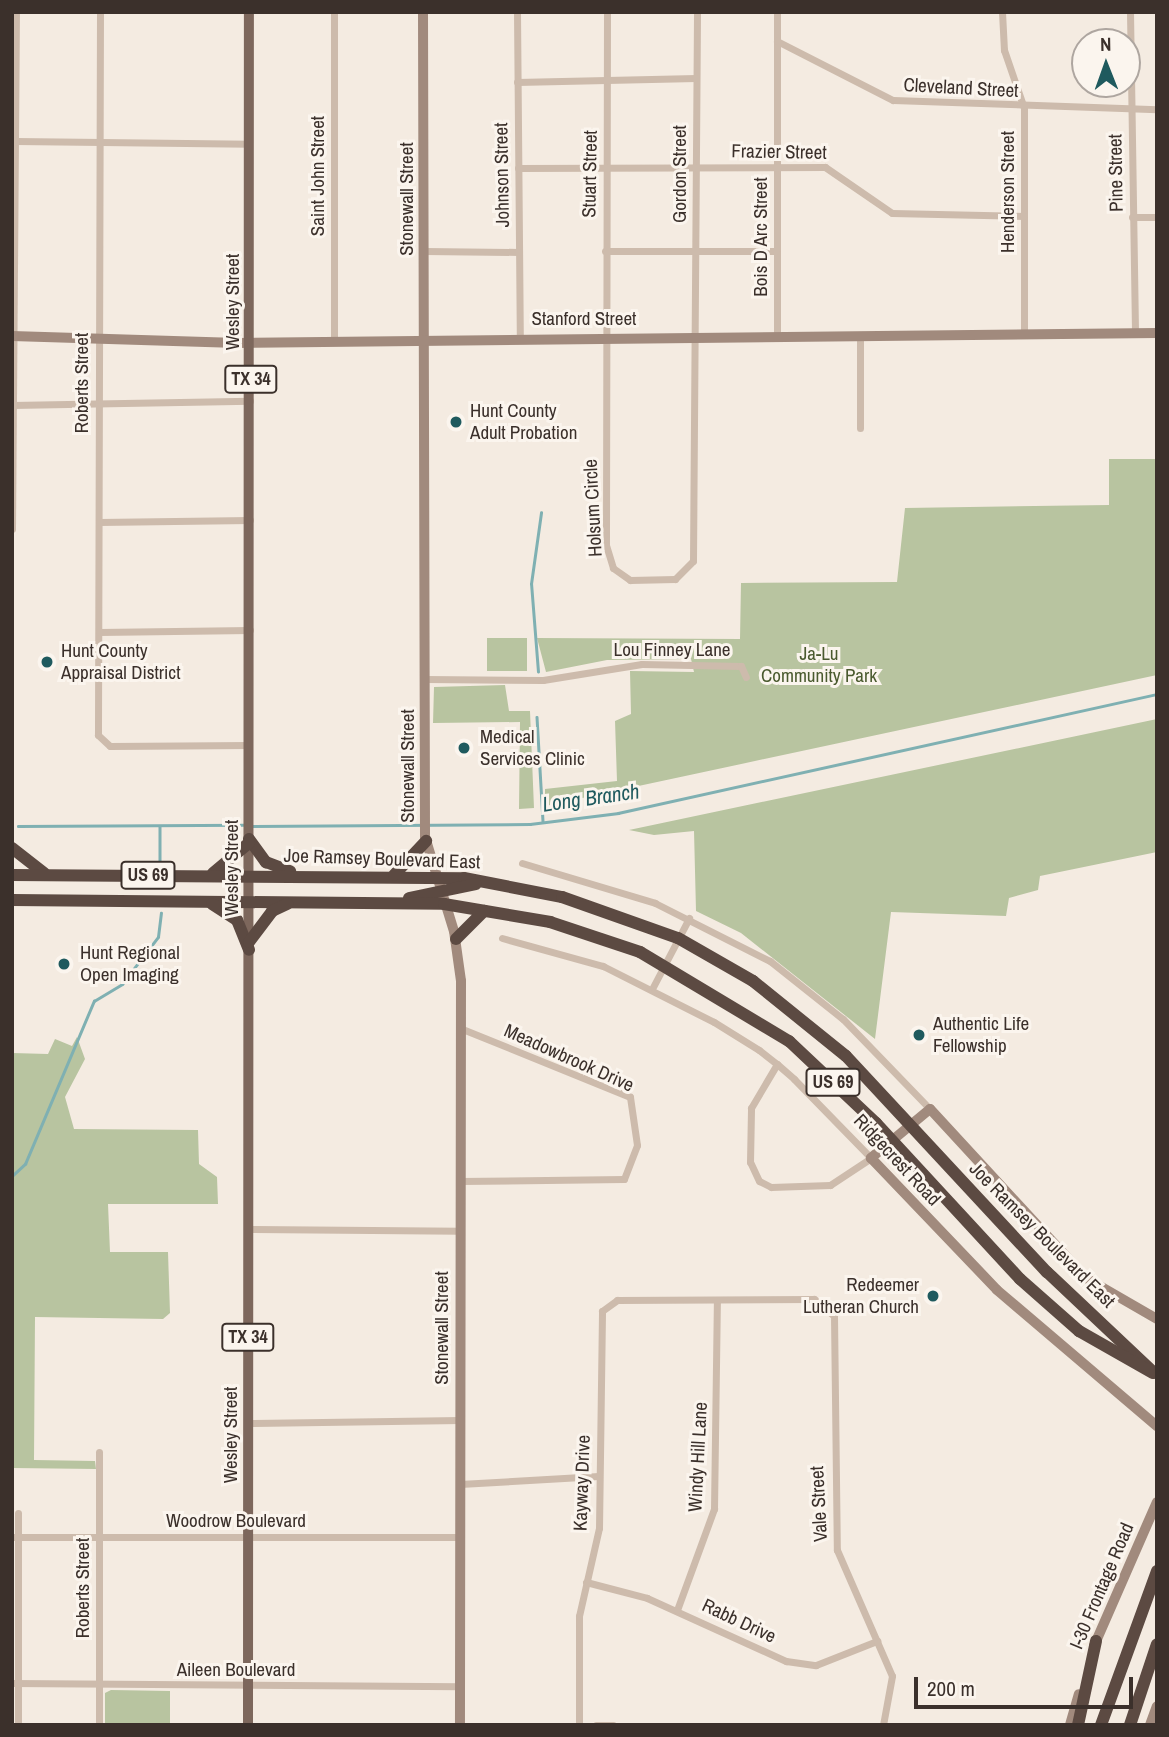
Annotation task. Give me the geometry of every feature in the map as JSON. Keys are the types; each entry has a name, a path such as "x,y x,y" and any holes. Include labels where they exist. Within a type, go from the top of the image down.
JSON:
{"highway":[{"path":"207,875 230,865 249,839 265,862 304,875"},
{"path":"394,875 426,839"},
{"path":"12,848 47,875"},
{"name":"Joe Ramsey Boulevard East","path":"12,875 394,875 489,881 583,903 678,938 753,981 810,1025 910,1126 1047,1272 1155,1374"},
{"path":"395,901 489,881"},
{"name":"Joe Ramsey Boulevard East","path":"12,900 395,901 444,904 486,910 597,936 664,964 789,1041 892,1141 993,1251 1079,1331 1155,1374"},
{"path":"205,901 237,920 249,946"},
{"path":"249,946 272,910 299,901"},
{"path":"456,939 469,918 486,910"},
{"path":"1101,1725 1157,1570"},
{"path":"1078,1725 1096,1641"},
{"path":"1130,1725 1157,1644"}],"main road":[{"name":"Wesley Street","path":"248,1725 251,401 249,12"}],"street":[{"path":"12,529 16,12"},
{"name":"Roberts Street","path":"100,12 98,735 110,746 249,745"},
{"name":"Saint John Street","path":"334,12 334,339"},
{"name":"Stonewall Street","path":"423,12 426,338 425,811 426,839 433,876 456,939 460,1028 460,1725"},
{"name":"Johnson Street","path":"517,12 520,337"},
{"name":"Stuart Street","path":"605,337 607,12"},
{"name":"Gordon Street","path":"694,336 697,12"},
{"name":"Bois D Arc Street","path":"777,12 777,335"},
{"name":"Henderson Street","path":"1002,12 1004,50 1024,108 1024,334"},
{"name":"Pine Street","path":"1129,12 1135,333"},
{"name":"Cleveland Street","path":"777,41 893,100 1024,108 1157,109"},
{"path":"517,82 696,78"},
{"path":"16,141 249,144"},
{"name":"Frazier Street","path":"518,168 834,168 892,213 1024,216"},
{"path":"1132,217 1157,217"},
{"path":"425,251 519,252"},
{"path":"605,251 776,251"},
{"name":"Stanford Street","path":"13,336 250,342 1157,332"},
{"path":"860,335 860,428"},
{"name":"Holsum Circle","path":"605,337 606,545 613,568 630,580 675,579 693,561 694,336"},
{"path":"12,405 251,401"},
{"path":"99,522 250,520"},
{"path":"99,632 250,630"},
{"name":"Lou Finney Lane","path":"425,679 543,680 641,664 741,666 746,677"},
{"path":"522,863 583,877 689,918 807,988 930,1110 1086,1278 1157,1319"},
{"path":"653,987 689,918"},
{"name":"Ridgecrest Road","path":"502,938 544,946 653,987 777,1065 871,1158 997,1290 1157,1426"},
{"name":"Meadowbrook Drive","path":"460,1028 630,1097 637,1145 624,1179 460,1181"},
{"path":"777,1065 751,1108 751,1169 759,1181 771,1187 830,1185 871,1158 930,1110"},
{"path":"248,1229 460,1231"},
{"name":"Vale Street","path":"717,1300 814,1299 832,1310 833,1523 842,1565 893,1683 883,1725"},
{"name":"Kayway Drive","path":"579,1725 579,1616 599,1528 601,1316 607,1304 626,1300 717,1300"},
{"name":"Windy Hill Lane","path":"677,1611 714,1509 717,1300"},
{"path":"248,1423 460,1420"},
{"name":"Roberts Street","path":"99,1451 99,1725"},
{"path":"460,1484 599,1476"},
{"name":"I-30 Frontage Road","path":"1070,1725 1096,1641 1157,1503"},
{"path":"18,1513 15,1537 15,1683 18,1725"},
{"name":"Woodrow Boulevard","path":"15,1537 460,1537"},
{"name":"Rabb Drive","path":"586,1583 677,1611 807,1665 840,1659 877,1641"},
{"name":"Aileen Boulevard","path":"15,1683 460,1686"},
{"path":"1150,1725 1157,1706"},
{"path":"579,1725 590,1725"},
{"path":"596,1725 613,1725"}],"green space":[{"name":"Ja-Lu Community Park","path":"1109,459 1157,459 1157,675 545,806 545,789 617,781 615,721 631,714 630,671 694,672 691,659 607,660 546,672 537,638 740,639 741,583 897,582 905,508 1109,505"},
{"path":"487,638 527,638 527,671 487,671"},
{"path":"505,685 509,711 530,711 534,808 519,809 520,722 433,723 434,687"},
{"path":"1157,719 1157,852 1040,876 1038,890 1009,898 1006,916 891,912 875,1039 741,933 696,911 694,831 654,835 629,830"},
{"path":"77,1037 85,1059 65,1097 74,1129 198,1130 199,1164 217,1177 218,1204 108,1204 110,1252 168,1252 170,1313 163,1319 35,1317 34,1460 95,1461 96,1469 12,1468 12,1053 48,1054 55,1039 72,1046"},
{"path":"111,1690 170,1691 170,1725 105,1725 105,1693"}],"waterway":[{"path":"538,672 531,584 541,513"},
{"name":"Long Branch","path":"252,826 530,824 618,813 1157,694"},
{"path":"537,717 543,821"},
{"name":"Long Branch","path":"18,826 245,825"},
{"path":"160,826 160,861"},
{"path":"12,1176 25,1164 94,1001 122,984 158,937 161,913"}],"place":[{"name":"Hunt County Adult Probation","path":"456,422"},
{"name":"Hunt County Appraisal District","path":"47,662"},
{"name":"Medical Services Clinic","path":"464,748"},
{"name":"Hunt Regional Open Imaging","path":"64,964"},
{"name":"Authentic Life Fellowship","path":"919,1035"},
{"name":"Redeemer Lutheran Church","path":"933,1296"}]}
